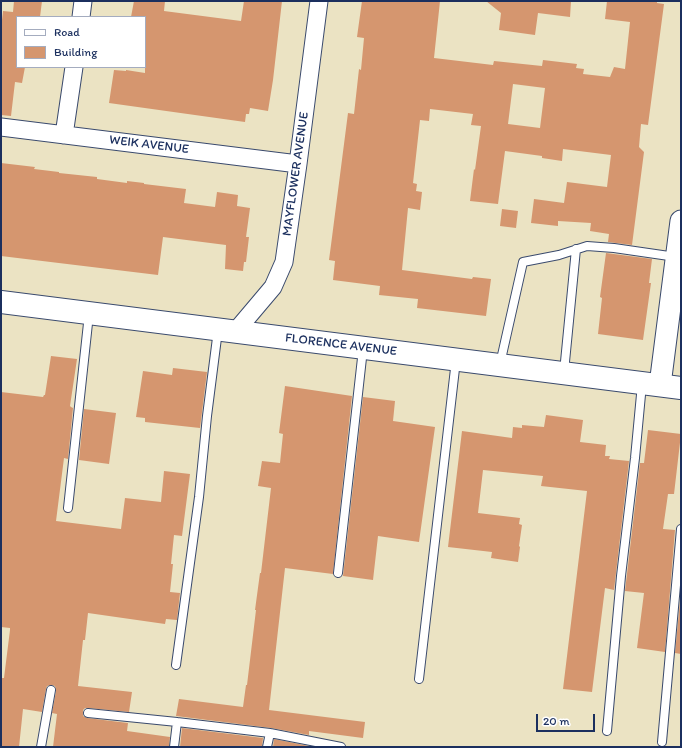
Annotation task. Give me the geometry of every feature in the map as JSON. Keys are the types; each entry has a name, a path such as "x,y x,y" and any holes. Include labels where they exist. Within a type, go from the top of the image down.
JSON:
{"main road":[{"name":"FLORENCE AVENUE","path":"1,302 681,388"}],"street":[{"path":"81,16 83,1"},
{"name":"MAYFLOWER AVENUE","path":"227,331 273,287 284,262 319,1"},
{"path":"64,135 74,68"},
{"name":"WEIK AVENUE","path":"1,127 298,164"},
{"path":"651,384 676,257 681,221"}],"lane":[{"path":"500,365 523,262 559,255 587,246 614,248 676,257"},
{"path":"564,373 576,249"},
{"path":"68,508 89,313"},
{"path":"176,665 199,497 208,416 227,331"},
{"path":"338,573 364,348"},
{"path":"419,679 456,359"},
{"path":"607,731 621,576 651,384"},
{"path":"662,742 681,529"},
{"path":"41,747 51,690"},
{"path":"88,713 270,733 340,747"},
{"path":"174,747 177,722"},
{"path":"268,747 270,733"}],"building":[{"path":"14,1 42,1 40,16 16,16 16,68 25,68 22,83 15,82 11,116 1,115 1,20 3,11 13,12"},
{"path":"134,1 165,1 164,11 241,21 244,1 282,1 268,111 250,108 249,114 246,114 245,122 109,103 114,70 145,73 146,16 131,16"},
{"path":"362,1 440,1 434,58 493,65 494,61 542,66 543,60 577,64 576,68 584,69 583,74 610,77 614,67 625,69 630,22 605,19 607,1 657,1 657,3 664,4 648,125 641,124 639,147 644,152 632,245 608,242 609,234 590,231 591,223 558,221 558,226 531,223 534,199 564,203 567,182 607,187 611,155 563,149 562,161 542,158 542,156 505,151 498,204 470,201 481,126 471,125 473,114 430,109 429,121 420,120 413,183 417,184 416,191 422,192 420,210 408,208 402,270 472,279 473,277 491,279 486,316 417,308 418,299 379,295 380,286 333,280 335,261 329,260 348,113 354,114 359,69 361,70 364,38 357,37","holes":["513,84 545,88 540,128 508,124"]},
{"path":"486,1 571,1 570,17 538,13 535,35 499,30 501,13"},
{"path":"1,163 35,167 34,169 59,173 97,177 97,179 127,183 127,181 186,189 184,203 215,207 217,192 238,195 237,206 250,208 246,237 249,237 246,262 244,262 243,271 225,269 226,245 163,237 158,275 1,256"},
{"path":"502,209 518,211 516,228 500,226"},
{"path":"606,253 652,259 649,283 651,283 643,340 598,334 602,298 600,297"},
{"path":"51,356 77,359 70,406 73,408 68,459 64,458 56,521 121,529 125,498 161,502 164,471 190,474 182,536 174,535 171,564 173,564 170,592 180,593 177,620 166,619 165,624 88,613 85,640 83,640 78,686 132,692 129,712 85,708 83,710 83,716 87,718 128,723 127,731 170,737 169,747 53,747 57,714 52,713 56,691 55,686 52,685 47,686 42,712 23,709 19,747 1,747 1,678 4,678 10,628 1,627 1,392 43,397 45,395"},
{"path":"173,368 207,372 200,428 145,422 145,418 136,417 143,371 172,375"},
{"path":"285,386 352,396 333,574 285,568 269,710 365,722 363,738 309,731 309,735 271,728 176,716 179,699 243,707 271,488 258,486 262,461 280,463 283,434 279,433"},
{"path":"363,397 395,401 393,421 435,427 419,542 378,536 373,580 343,576"},
{"path":"84,409 116,413 109,464 79,460"},
{"path":"546,415 583,420 580,442 606,445 605,456 610,456 609,459 629,461 614,590 605,588 592,692 563,689 587,491 541,486 543,476 483,470 478,513 520,518 519,524 522,525 518,562 491,558 492,552 448,547 462,431 512,438 513,427 522,428 522,425 544,427"},
{"path":"648,430 681,434 674,494 668,494 663,529 675,530 665,652 637,648 644,593 625,591 640,463 644,463"},
{"path":"681,591 681,654 675,653"},
{"path":"182,728 263,738 262,747 180,747"},
{"path":"274,739 309,746 273,747"}]}
